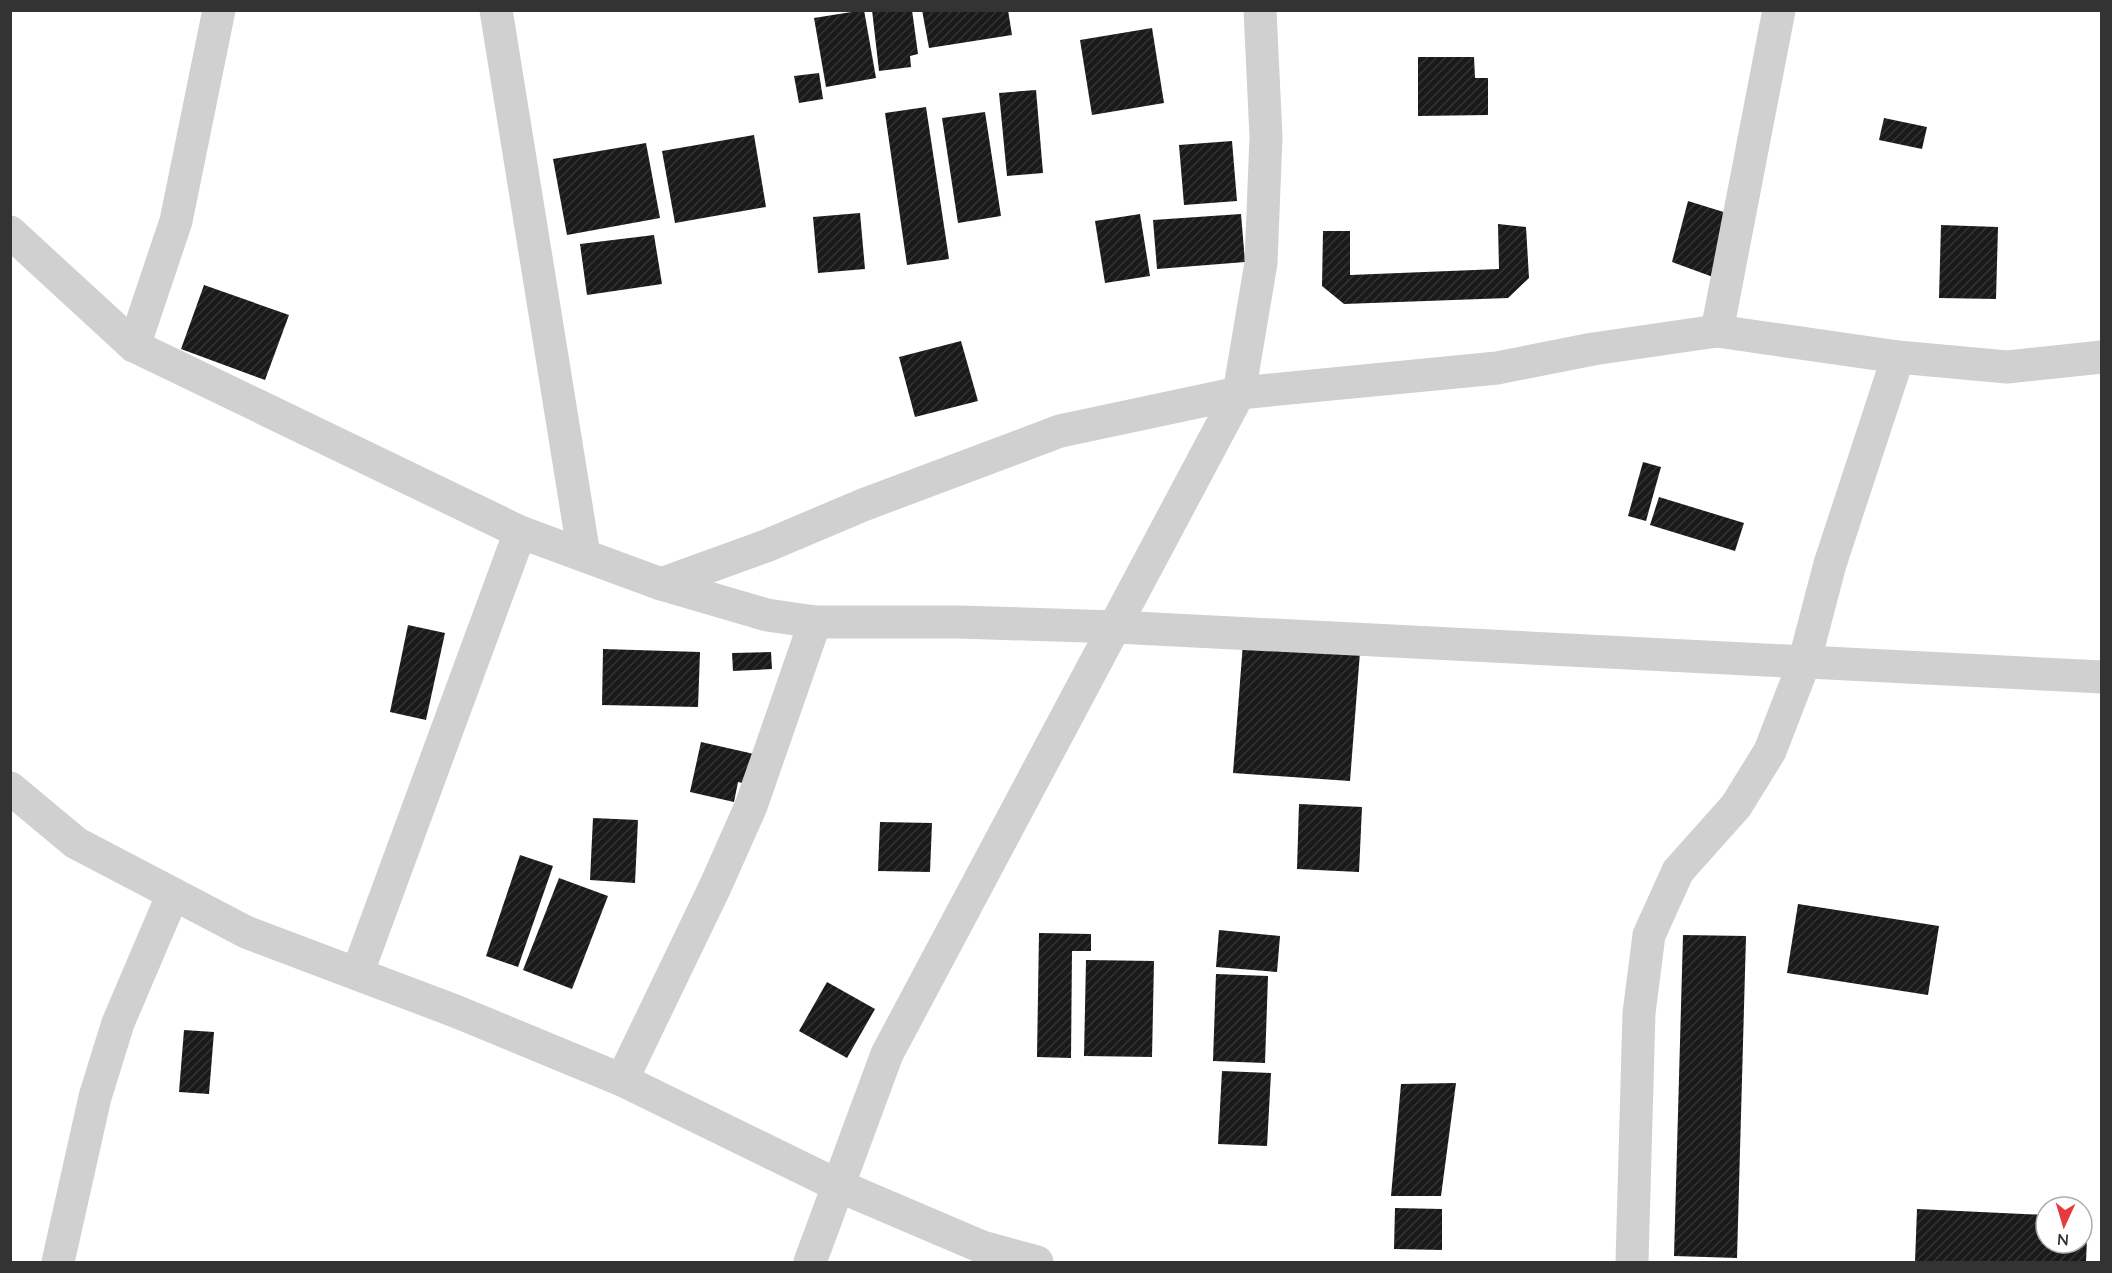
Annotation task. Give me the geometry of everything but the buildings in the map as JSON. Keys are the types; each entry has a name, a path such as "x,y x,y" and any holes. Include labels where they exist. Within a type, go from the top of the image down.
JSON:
{"street":[{"path":"134,346 176,221 219,10"},
{"path":"496,10 584,555"},
{"path":"810,1263 887,1054 1239,393 1261,262 1266,137 1260,10"},
{"path":"1717,331 1779,10"},
{"path":"10,232 134,346 520,532 661,584 767,615 815,622 878,621 1116,627 2102,678"},
{"path":"661,584 1060,431 1239,393 1497,368 1593,349 1717,331 1898,357 2007,367 2100,359"},
{"path":"1632,1263 1639,1013 1648,934 1678,871 1736,806 1770,751 1804,663 1830,564 1898,357"},
{"path":"357,974 520,532"},
{"path":"622,1080 716,887 751,806 815,622"},
{"path":"10,788 76,843 246,932 454,1011 622,1080 838,1186 982,1247 1037,1263"},
{"path":"58,1263 95,1097 114,1033 173,894"}]}
